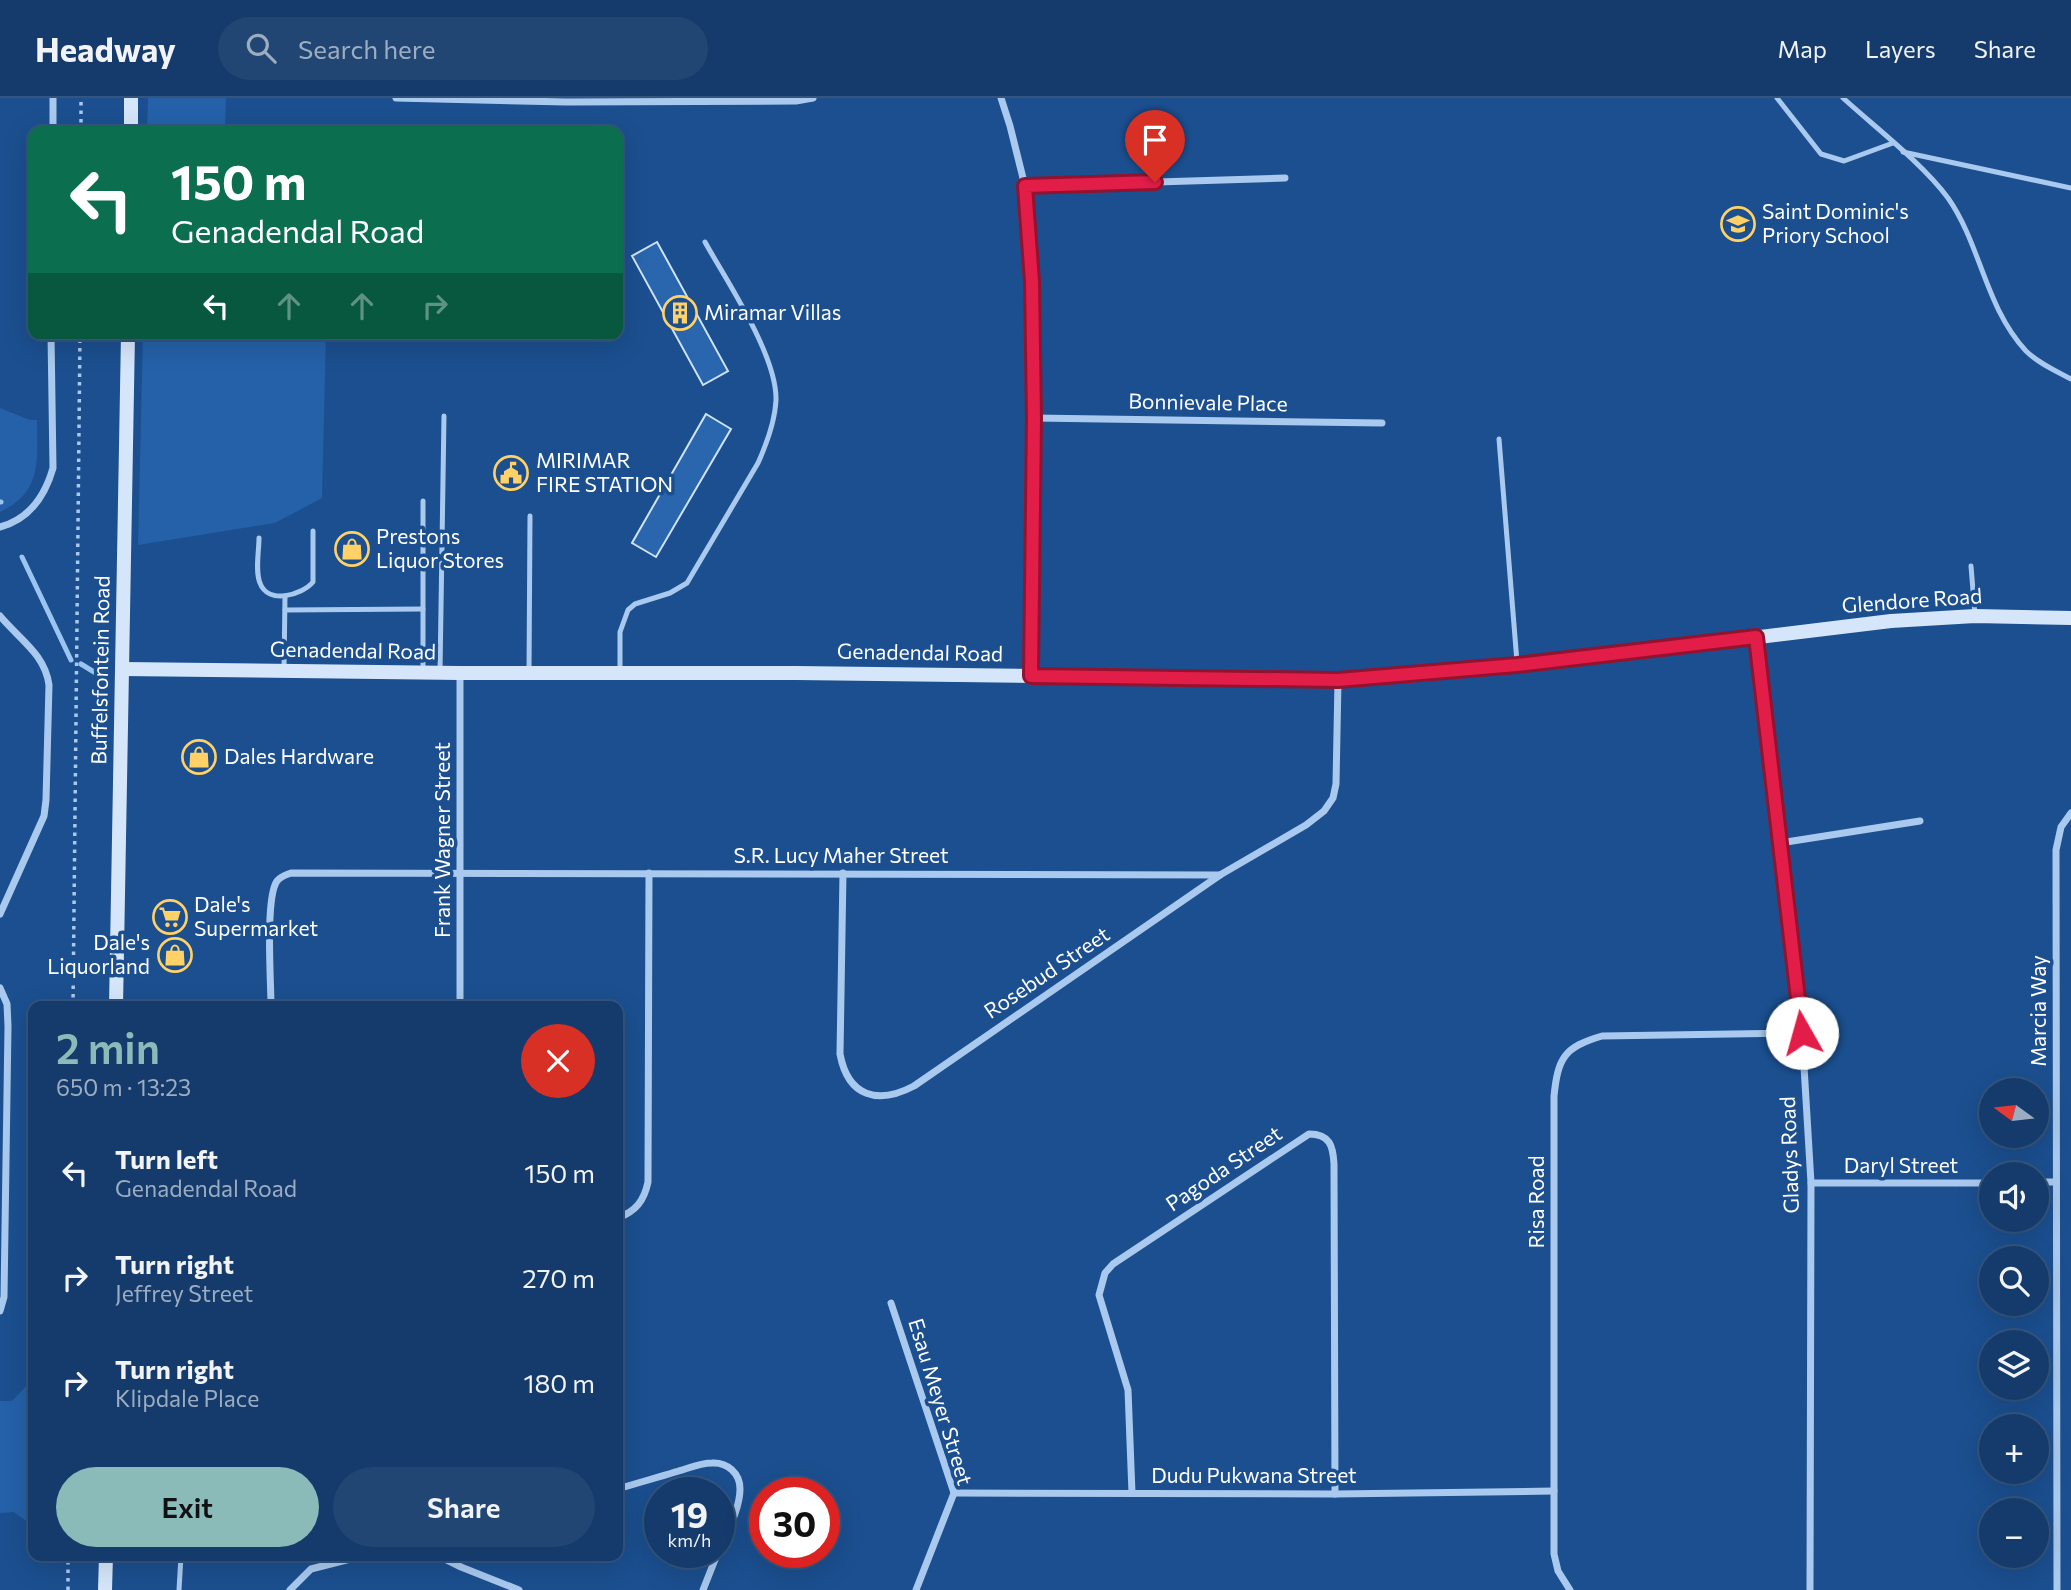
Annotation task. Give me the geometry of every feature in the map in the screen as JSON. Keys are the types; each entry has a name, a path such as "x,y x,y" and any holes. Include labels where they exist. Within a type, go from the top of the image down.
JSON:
{"street":[{"path":"53,98 53,126"},
{"path":"131,98 131,126"},
{"path":"396,98 796,102 813,98"},
{"path":"1001,98 1025,186 1032,281 1034,418 1031,676"},
{"path":"1025,186 1285,178"},
{"path":"0,527 18,520 35,506 47,488 53,468 51,340"},
{"name":"Buffelsfontein Road","path":"116,1001 128,340"},
{"name":"Bonnievale Place","path":"1034,418 1382,423"},
{"path":"0,616 40,659 47,670 49,685 44,816 0,914"},
{"name":"Glendore Road","path":"1756,637 1891,621 1975,616 2071,618"},
{"name":"Genadendal Road","path":"122,669 1338,680 1517,665 1756,637"},
{"name":"Gladys Road","path":"1756,637 1802,1033 1811,1183 1810,1590"},
{"name":"Frank Wagner Street","path":"460,673 460,1001"},
{"name":"Rosebud Street","path":"843,873 840,1054 848,1081 859,1091 874,1096 898,1094 914,1086 1220,876 1306,825 1324,811 1333,798 1336,784 1338,680"},
{"name":"Marcia Way","path":"2057,1590 2056,850 2061,827 2071,813"},
{"path":"1780,843 1920,821"},
{"name":"S.R. Lucy Maher Street","path":"271,1001 273,890 282,876 291,873 1220,876"},
{"path":"623,1216 641,1204 648,1182 649,873"},
{"path":"0,988 7,1004 8,1026 4,1297 0,1311"},
{"name":"Risa Road","path":"1570,1590 1558,1571 1554,1554 1556,1073 1567,1054 1580,1042 1602,1036 1802,1033"},
{"name":"Pagoda Street","path":"1132,1493 1128,1390 1099,1295 1105,1273 1113,1264 1297,1141 1309,1134 1319,1134 1328,1139 1333,1147 1334,1164 1335,1494"},
{"path":"2049,1182 2056,1182"},
{"name":"Daryl Street","path":"1811,1183 1979,1183"},
{"name":"Esau Meyer Street","path":"891,1303 954,1493 916,1590"},
{"path":"658,1477 699,1465 724,1464 733,1470 738,1478 740,1489 735,1509"},
{"path":"623,1488 644,1481"},
{"name":"Dudu Pukwana Street","path":"954,1493 1335,1494 1554,1491"},
{"path":"105,1590 106,1561"},
{"path":"290,1590 311,1569 342,1561"},
{"path":"451,1561 519,1590"},
{"path":"704,1590 712,1568"}],"lane":[{"path":"1777,98 1822,154 1830,158 1844,161 1893,143"},
{"path":"1843,98 1938,186 1956,212 1992,300 2026,350 2071,379"},
{"path":"1903,152 2071,188"},
{"path":"620,672 620,632 628,610 635,604 670,593 687,583 758,463 773,420 776,400 774,379 759,341 705,242"},
{"path":"440,672 444,416"},
{"path":"1499,439 1517,665"},
{"path":"423,501 423,672"},
{"path":"529,673 530,516"},
{"path":"259,538 259,582 270,593 285,596 306,590 313,582 313,531"},
{"path":"1971,566 1975,616"},
{"path":"284,671 285,596"},
{"path":"285,610 423,609"},
{"path":"179,1590 181,1561"}],"path":[{"path":"81,98 81,126"},
{"path":"73,1001 80,340"},
{"path":"68,1561 68,1590"}],"shaded area":[{"path":"148,98 226,98 225,126 147,126"},
{"path":"143,340 326,340 322,498 275,523 138,545"},
{"path":"0,408 30,420 37,420 37,461 31,485 24,495 0,512"},
{"path":"28,1384 28,1522 14,1512 0,1513 0,1401 12,1401"}],"building":[{"name":"Miramar Villas","path":"657,242 728,371 703,385 632,256"},
{"path":"706,414 731,429 656,557 632,543"}],"waterway":[{"path":"22,557 71,660"},
{"path":"81,664 107,680"}],"place":[{"name":"Saint Dominic's Priory School","path":"1738,224"},
{"name":"Miramar Villas","path":"680,313"},
{"name":"MIRIMAR FIRE STATION","path":"511,473"},
{"name":"Prestons Liquor Stores","path":"352,549"},
{"name":"Dales Hardware","path":"199,757"},
{"name":"Dale's Supermarket","path":"170,917"},
{"name":"Dale's Liquorland","path":"175,955"}],"route":[{"path":"1155,182 1025,186 1032,281 1034,418 1031,676 1338,680 1517,665 1756,637 1802,1033"}]}
